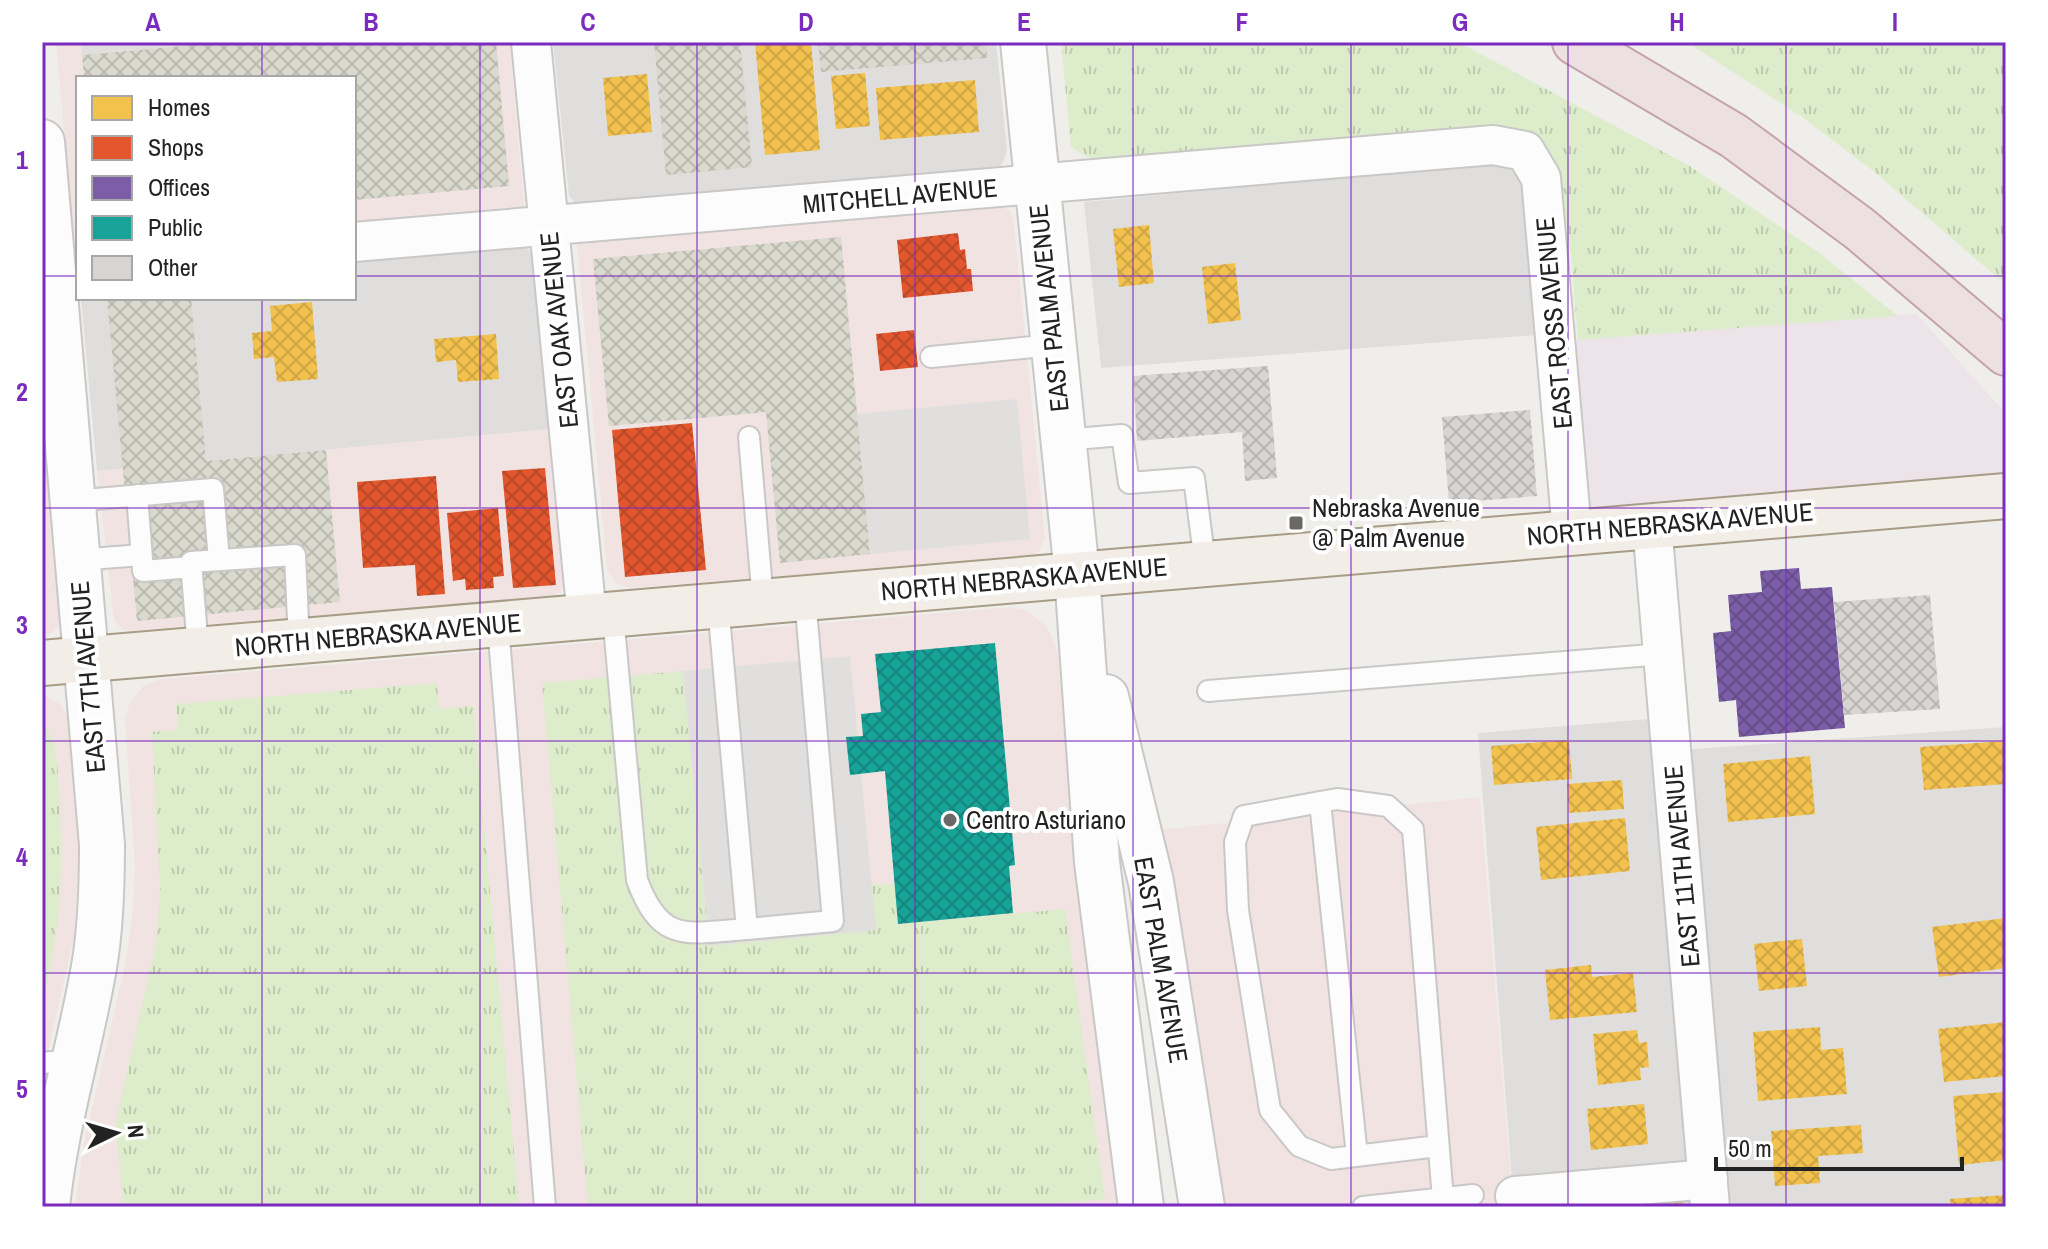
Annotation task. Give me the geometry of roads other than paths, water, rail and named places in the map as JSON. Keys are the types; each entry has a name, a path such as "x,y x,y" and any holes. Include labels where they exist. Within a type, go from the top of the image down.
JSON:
{"highway":[{"path":"1575,42 1734,136 1860,229 2006,353"}],"main road":[{"name":"NORTH NEBRASKA AVENUE","path":"42,663 2006,496"}],"street":[{"name":"EAST OAK AVENUE","path":"531,42 549,226 600,616"},
{"name":"EAST PALM AVENUE","path":"1023,42 1077,574 1097,862 1141,1207"},
{"name":"EAST 7TH AVENUE","path":"42,142 58,267 61,477 78,560 102,845 101,906 94,967 57,1061 47,1180"},
{"name":"MITCHELL AVENUE","path":"356,242 1493,145"},
{"name":"EAST ROSS AVENUE","path":"1493,145 1525,151 1541,178 1572,532"},
{"name":"EAST 11TH AVENUE","path":"1652,525 1709,1193"},
{"name":"EAST PALM AVENUE","path":"1077,574 1151,882 1202,1207"},
{"path":"1515,1196 1709,1193"}],"lane":[{"path":"931,357 1053,345"},
{"path":"1063,440 1122,435 1129,483 1194,478 1205,563"},
{"path":"600,616 637,880 647,907 663,924 684,933 833,921 784,600 749,437"},
{"path":"61,477 137,495 213,489 219,560"},
{"path":"137,495 143,571 192,567"},
{"path":"78,560 141,555"},
{"path":"198,649 191,562 219,560 295,555 299,642"},
{"path":"718,605 747,929"},
{"path":"498,625 545,1207"},
{"path":"1208,691 1663,654"},
{"path":"1438,1146 1331,1159 1299,1146 1270,1110 1238,910 1235,842 1244,816 1337,799 1388,806 1413,829 1443,1203"},
{"path":"1320,802 1357,1156"},
{"path":"1363,1207 1443,1203 1473,1195"}],"place":[{"name":"Nebraska Avenue @ Palm Avenue","path":"1296,523"},
{"name":"Centro Asturiano","path":"950,820"}]}
